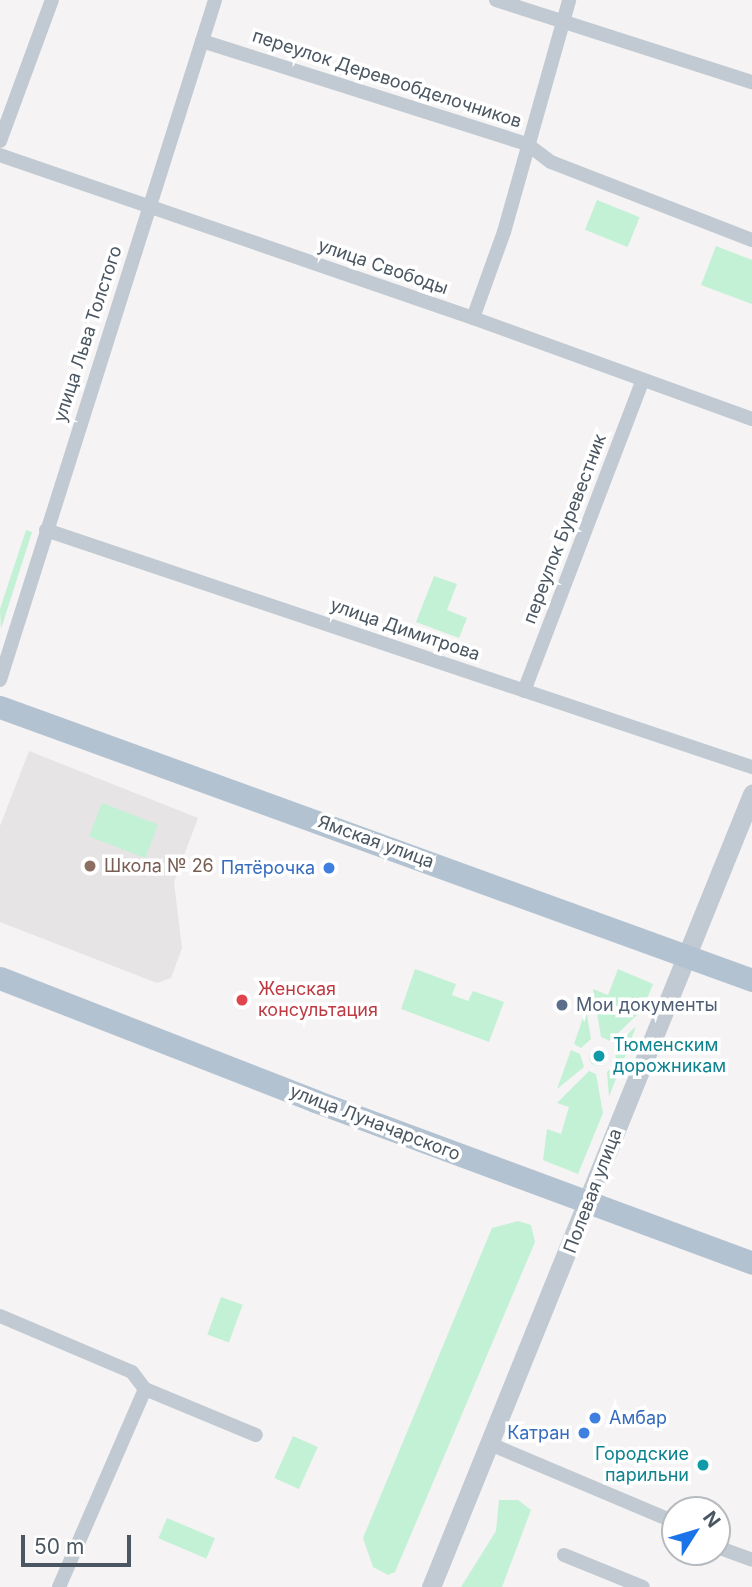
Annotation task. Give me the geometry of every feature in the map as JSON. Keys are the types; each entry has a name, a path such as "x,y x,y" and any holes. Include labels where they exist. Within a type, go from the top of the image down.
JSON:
{"main road":[{"name":"Ямская улица","path":"0,707 752,980"},
{"name":"улица Луначарского","path":"0,978 315,1101 752,1263"}],"street":[{"path":"0,141 52,0"},
{"name":"улица Льва Толстого","path":"0,680 215,0"},
{"path":"496,0 752,82"},
{"path":"473,318 504,232 569,0"},
{"name":"переулок Деревообделочников","path":"202,41 527,144 551,162 752,240"},
{"name":"улица Свободы","path":"0,155 473,318 752,419"},
{"name":"переулок Буревестник","path":"524,691 643,380"},
{"name":"улица Димитрова","path":"46,530 752,767"},
{"name":"Полевая улица","path":"431,1587 752,794"},
{"path":"0,1316 132,1372 145,1388 256,1435"},
{"path":"59,1587 145,1388"},
{"path":"490,1444 661,1516"},
{"path":"731,1552 752,1560"},
{"path":"564,1555 643,1587"}],"shaded area":[{"name":"Школа № 26","path":"29,751 198,818 174,882 182,948 171,978 157,983 0,922 0,826"}],"green space":[{"path":"597,200 640,217 628,247 585,230"},
{"path":"716,246 752,260 752,304 701,285"},
{"path":"26,530 32,532 1,629 0,609"},
{"path":"434,576 457,584 447,610 467,618 459,638 416,622"},
{"path":"102,803 158,825 145,858 89,837"},
{"path":"415,969 456,984 452,995 468,1001 473,991 504,1002 489,1042 401,1009"},
{"path":"618,969 653,984 643,1009 610,1041 601,1037 593,989 608,995"},
{"path":"586,1009 591,1039 581,1048 574,1044"},
{"path":"636,1026 623,1062 616,1061 615,1047"},
{"path":"598,1048 604,1051 607,1057 604,1063 598,1066 592,1063 589,1057 592,1051"},
{"path":"571,1050 580,1054 584,1067 557,1089"},
{"path":"614,1065 620,1068 609,1097 607,1072"},
{"path":"589,1071 596,1074 603,1113 578,1174 543,1160 547,1129 561,1134 569,1107 557,1103"},
{"path":"518,1221 531,1225 535,1242 395,1572 388,1575 373,1567 363,1538 492,1228"},
{"path":"221,1297 243,1305 229,1342 207,1335"},
{"path":"293,1436 318,1447 299,1489 274,1478"},
{"path":"499,1500 518,1500 531,1510 502,1587 461,1587 496,1531"},
{"path":"167,1518 215,1538 206,1559 158,1538"}],"place":[{"name":"Школа № 26","path":"90,866"},
{"name":"Пятёрочка","path":"329,868"},
{"name":"Женская консультация","path":"242,1000"},
{"name":"Мои документы","path":"562,1005"},
{"name":"Тюменским дорожникам","path":"599,1056"},
{"name":"Амбар","path":"595,1418"},
{"name":"Катран","path":"584,1433"},
{"name":"Городские парильни","path":"703,1465"}]}
